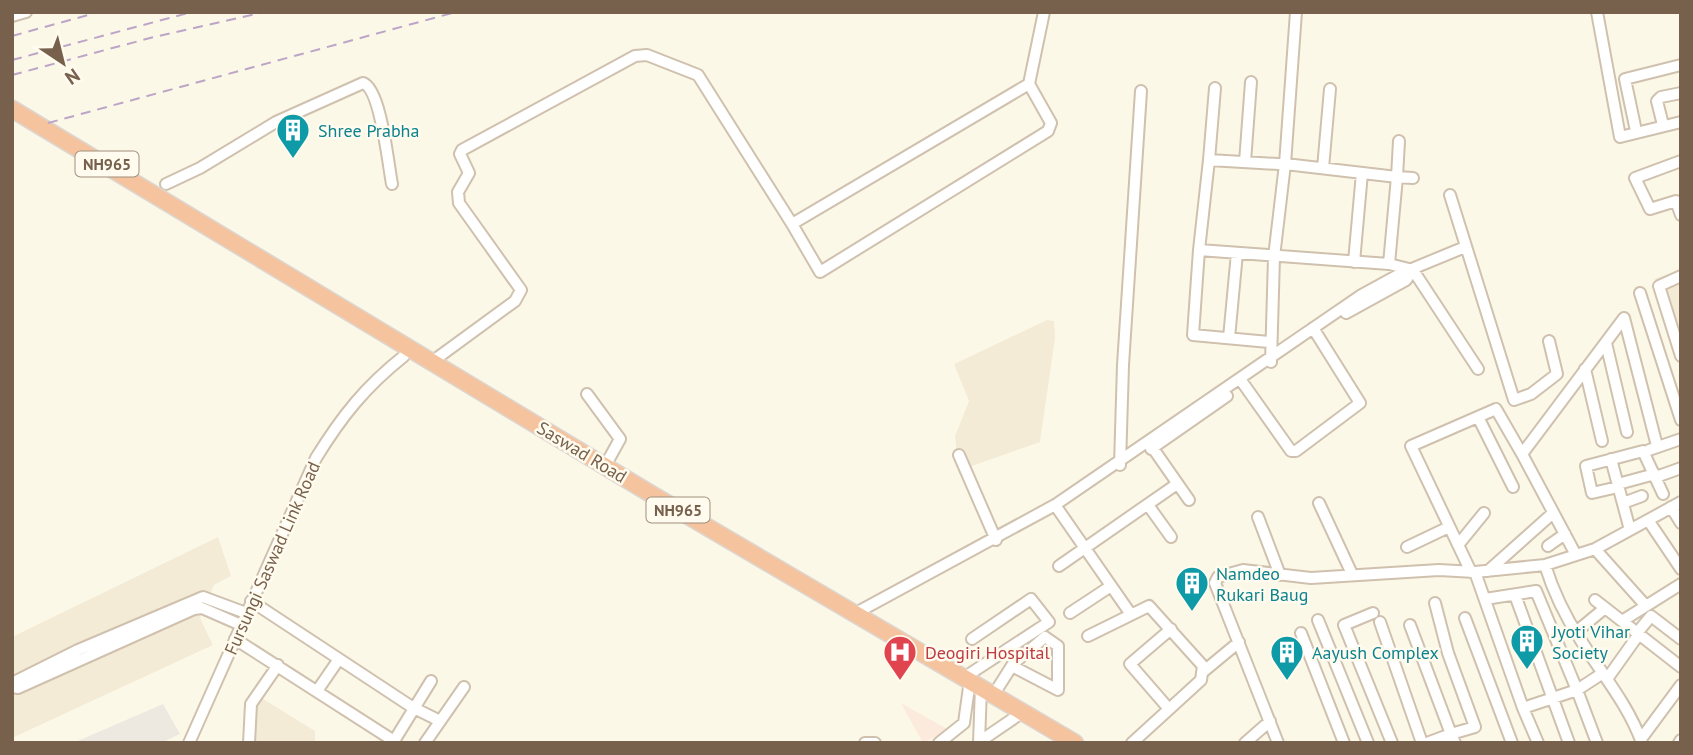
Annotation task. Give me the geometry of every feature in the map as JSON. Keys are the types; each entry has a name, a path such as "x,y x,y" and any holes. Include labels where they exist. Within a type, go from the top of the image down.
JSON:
{"highway":[{"name":"Saswad Road","path":"12,109 605,466 1073,741"}],"street":[{"path":"12,16 26,12"},
{"path":"433,361 515,301 521,290 459,203 458,192 469,173 460,154 462,150 635,56 647,55 698,75 820,272 1048,131 1051,123 1029,84 1044,12"},
{"path":"1270,361 1273,257 1285,164 1296,12"},
{"path":"1597,12 1620,137 1681,122"},
{"path":"1636,131 1625,79 1681,65"},
{"path":"1245,162 1251,82"},
{"path":"166,184 200,168 276,122 363,83 372,89 377,103 391,184"},
{"path":"792,224 1029,84"},
{"path":"1215,88 1193,335 1269,342"},
{"path":"1323,168 1330,89"},
{"path":"1120,465 1122,365 1141,91"},
{"path":"1663,125 1657,101 1661,97 1681,93"},
{"path":"1389,264 1399,141"},
{"path":"1209,160 1285,164 1413,178"},
{"path":"1681,161 1635,178 1650,208 1678,197 1681,215"},
{"path":"1354,262 1362,173"},
{"path":"1450,195 1514,400 1531,394 1557,374 1549,341"},
{"path":"859,614 1057,507 1315,331 1406,280 1413,270 1465,247"},
{"path":"1199,250 1389,264 1413,270 1478,369"},
{"path":"1229,338 1237,253"},
{"path":"1681,276 1659,286 1681,356"},
{"path":"1640,293 1681,420"},
{"path":"1522,454 1624,318 1653,446 1681,439"},
{"path":"1242,381 1291,452 1296,452 1360,402 1315,331"},
{"path":"1606,343 1627,432"},
{"name":"Fursungi Saswad Link Road","path":"189,743 303,480 322,448 365,388 404,356"},
{"path":"1585,369 1602,441"},
{"path":"587,394 620,439 605,466"},
{"path":"1538,743 1485,599 1411,446 1496,409 1576,555"},
{"path":"1478,417 1513,488"},
{"path":"1150,444 1189,500"},
{"path":"1663,494 1655,475 1645,452 1585,467 1591,491 1618,486 1655,475 1680,470"},
{"path":"959,456 996,539"},
{"path":"1611,459 1630,530"},
{"path":"1059,566 1177,484"},
{"path":"1623,503 1642,496"},
{"path":"1318,503 1352,574"},
{"path":"1148,505 1171,537"},
{"path":"1279,743 1216,579 1244,570 1311,578 1446,569 1473,572 1545,565 1595,549 1676,505 1681,523"},
{"path":"1057,507 1130,613"},
{"path":"1458,545 1484,513"},
{"path":"1488,571 1553,513"},
{"path":"1258,517 1280,575"},
{"path":"1648,520 1681,569"},
{"path":"1407,547 1449,527"},
{"path":"1548,546 1565,534"},
{"path":"1595,549 1646,606"},
{"path":"1545,565 1576,632 1605,676 1641,741 1681,685"},
{"path":"1622,621 1681,584"},
{"path":"1070,613 1111,586"},
{"path":"1485,599 1536,591 1597,743"},
{"path":"1515,595 1569,743"},
{"path":"12,685 78,650 203,597 246,613"},
{"path":"939,743 964,723 977,685 1049,622 1031,599 972,639"},
{"path":"1595,600 1681,667"},
{"path":"251,601 412,708 440,721"},
{"path":"1392,743 1344,625 1377,618 1425,743 1453,738 1475,727 1448,653 1435,603"},
{"path":"1088,636 1149,606 1204,671"},
{"path":"12,685 18,688 194,609 202,608 241,625"},
{"path":"1576,632 1605,608"},
{"path":"1503,721 1524,710 1577,691 1605,676 1651,616 1681,639"},
{"path":"1465,618 1512,743"},
{"path":"1318,620 1368,743"},
{"path":"1410,625 1453,738"},
{"path":"1169,709 1130,663 1171,629"},
{"path":"1301,633 1344,743"},
{"path":"977,685 1012,666 1046,637 1058,646 1058,690 1012,666"},
{"path":"235,639 393,742 430,681"},
{"path":"1132,743 1201,680 1204,671 1240,642"},
{"path":"317,691 339,659"},
{"path":"249,743 251,704 278,665"},
{"path":"977,685 979,742"},
{"path":"425,743 464,687"},
{"path":"979,742 1023,712"},
{"path":"1245,743 1270,721"},
{"path":"865,743 875,743"}],"shaded area":[{"path":"1681,269 1681,362 1654,279"},
{"path":"1047,320 1054,321 1055,338 1040,442 966,468 956,447 955,436 969,401 954,364"},
{"path":"218,537 231,576 214,585 200,618 213,645 12,738 12,637"},
{"path":"255,694 315,731 315,743 246,743 246,708"},
{"path":"901,703 949,730 923,743"},
{"path":"163,704 180,734 161,743 73,743"}],"railway":[{"path":"12,36 99,12"},
{"path":"12,60 192,12"},
{"path":"12,75 150,38 265,12"},
{"path":"48,123 456,12"}],"place":[{"name":"Shree Prabha","path":"293,160"},
{"name":"Namdeo Rukari Baug","path":"1192,613"},
{"name":"Jyoti Vihar Society","path":"1527,671"},
{"name":"Deogiri Hospital","path":"900,682"},
{"name":"Aayush Complex","path":"1287,682"}]}
